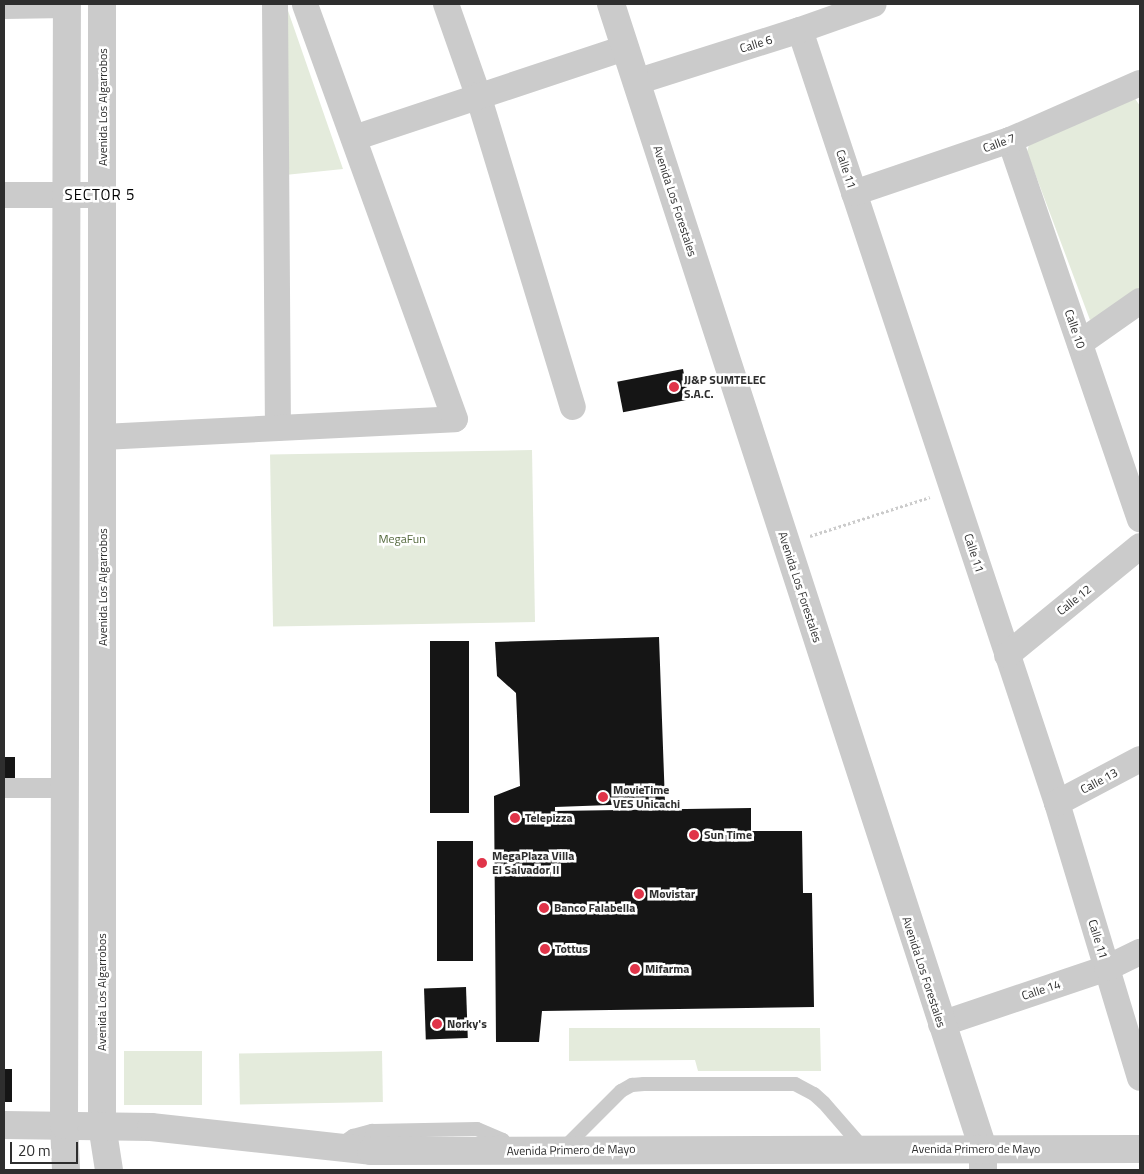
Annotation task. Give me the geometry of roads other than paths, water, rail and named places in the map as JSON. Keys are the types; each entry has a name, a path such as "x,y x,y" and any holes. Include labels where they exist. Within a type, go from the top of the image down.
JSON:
{"street":[{"name":"Avenida Los Algarrobos","path":"102,4 102,1125 109,1170"},
{"path":"275,4 278,428"},
{"path":"102,437 455,419 305,4"},
{"path":"446,4 478,95 573,407"},
{"name":"Avenida Los Forestales","path":"611,4 983,1159"},
{"name":"Calle 6","path":"636,82 800,30 874,4"},
{"path":"66,1170 64,1125 67,8"},
{"name":"Calle 11","path":"800,30 1057,803 1140,1078"},
{"path":"354,138 478,95 625,48"},
{"name":"Calle 7","path":"854,193 1010,140 1139,87"},
{"name":"Calle 10","path":"1010,140 1140,519"},
{"path":"4,195 102,195"},
{"path":"1080,343 1140,301"},
{"name":"Calle 12","path":"1008,655 1140,546"},
{"name":"Calle 13","path":"1057,803 1140,759"},
{"path":"4,788 65,788"},
{"name":"Calle 14","path":"941,1024 1107,968 1140,952"},
{"name":"Avenida Primero de Mayo","path":"4,1125 102,1125 186,1129 372,1151 864,1149 983,1159 1140,1149"}],"lane":[{"path":"4,12 67,8"},
{"path":"563,1149 614,1096 632,1085 795,1084 809,1091 824,1103 864,1149"}],"place":[{"name":"JJ&P SUMTELEC S.A.C.","path":"674,387"},
{"name":"MovieTime VES Unicachi","path":"603,797"},
{"name":"Telepizza","path":"515,818"},
{"name":"Sun Time","path":"694,835"},
{"name":"MegaPlaza Villa El Salvador II","path":"482,863"},
{"name":"Movistar","path":"639,894"},
{"name":"Banco Falabella","path":"544,908"},
{"name":"Tottus","path":"545,949"},
{"name":"Mifarma","path":"635,969"},
{"name":"Norky's","path":"437,1024"}],"district":[{"name":"SECTOR 5","path":"100,195"}],"park label":[{"name":"MegaFun","path":"402,539"}]}
